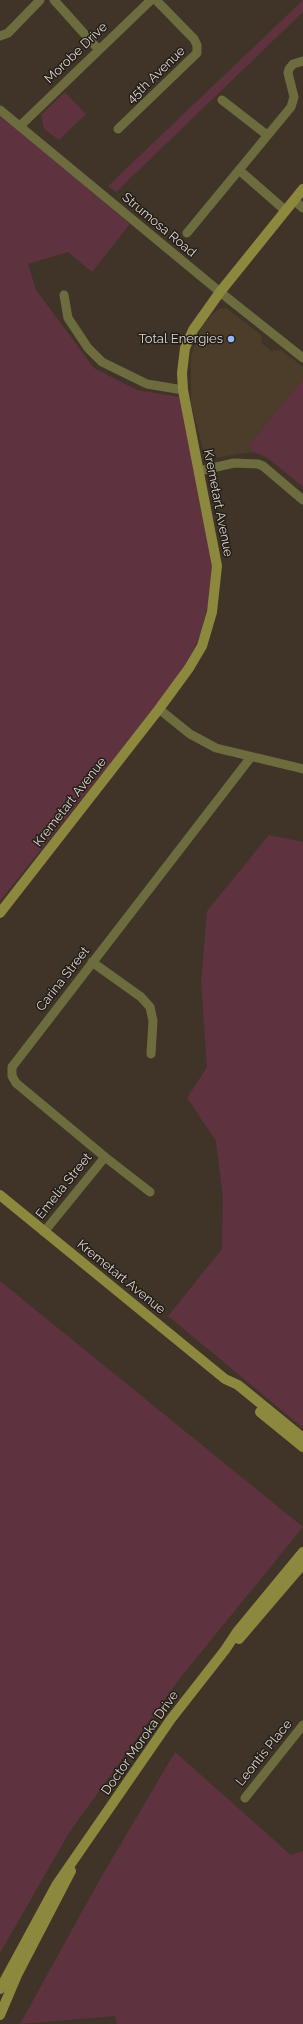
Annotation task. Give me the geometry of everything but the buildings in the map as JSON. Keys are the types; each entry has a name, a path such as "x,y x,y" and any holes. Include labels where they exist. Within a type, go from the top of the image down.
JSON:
{"street":[{"path":"0,36 8,33 40,0"},
{"path":"54,0 99,50"},
{"name":"Morobe Drive","path":"20,126 151,0"},
{"name":"45th Avenue","path":"118,129 197,53 197,45 194,39 156,0"},
{"path":"187,233 293,104 294,97 289,69 293,64 303,61"},
{"path":"222,100 267,135"},
{"name":"Strumosa Road","path":"0,110 220,292 303,358"},
{"path":"239,170 286,211"},
{"name":"Kremetart Avenue","path":"0,913 159,709 189,668 202,646 212,612 217,566 183,390 182,362 187,342 193,330 220,292 303,189"},
{"path":"294,201 303,208"},
{"path":"64,296 68,318 88,348 102,362 147,384 183,390"},
{"path":"199,470 234,463 258,464 263,466 303,500"},
{"path":"159,709 203,742 216,748 251,757 303,765"},
{"name":"Carina Street","path":"150,1192 104,1157 16,1083 12,1074 13,1064 251,757"},
{"path":"92,962 141,997 150,1007 153,1021 151,1054"},
{"name":"Emelia Street","path":"44,1232 104,1157"},
{"name":"Kremetart Avenue","path":"0,1195 225,1379 235,1391 303,1447"},
{"name":"Kremetart Avenue","path":"225,1379 238,1385 303,1438"},
{"name":"Doctor Moroka Drive","path":"0,1989 56,1884 80,1853 171,1719 226,1650 237,1632 303,1552"},
{"name":"Doctor Moroka Drive","path":"226,1650 251,1628 303,1564"},
{"name":"Leontis Place","path":"244,1798 303,1725"},
{"name":"Doctor Moroka Drive","path":"0,2015 17,1975 63,1890 80,1853"}],"shaded area":[{"path":"303,0 303,12 116,192 108,186"},
{"path":"65,92 86,114 59,140 44,129 41,115"},
{"path":"0,114 130,224 92,272 68,252 28,264 36,290 94,368 137,390 180,397 213,566 211,593 202,629 196,645 185,665 155,707 0,901"},
{"path":"226,308 261,335 262,344 271,351 281,350 303,367 303,379 250,443 251,452 208,459 204,454 191,403 191,355 201,328 210,316 219,309"},
{"path":"303,379 303,487 269,459 260,454 251,452 250,443"},
{"path":"269,835 303,842 303,1428 168,1316 222,1249 223,1198 216,1141 187,1098 207,1067 201,982 207,911"},
{"path":"0,1281 303,1527 180,1678 69,1833 0,1953"},
{"path":"175,1752 291,1855 303,1851 303,2024 117,2024 115,2016 20,2024 99,1881"}],"place":[{"name":"Total Energies","path":"231,339"}]}
